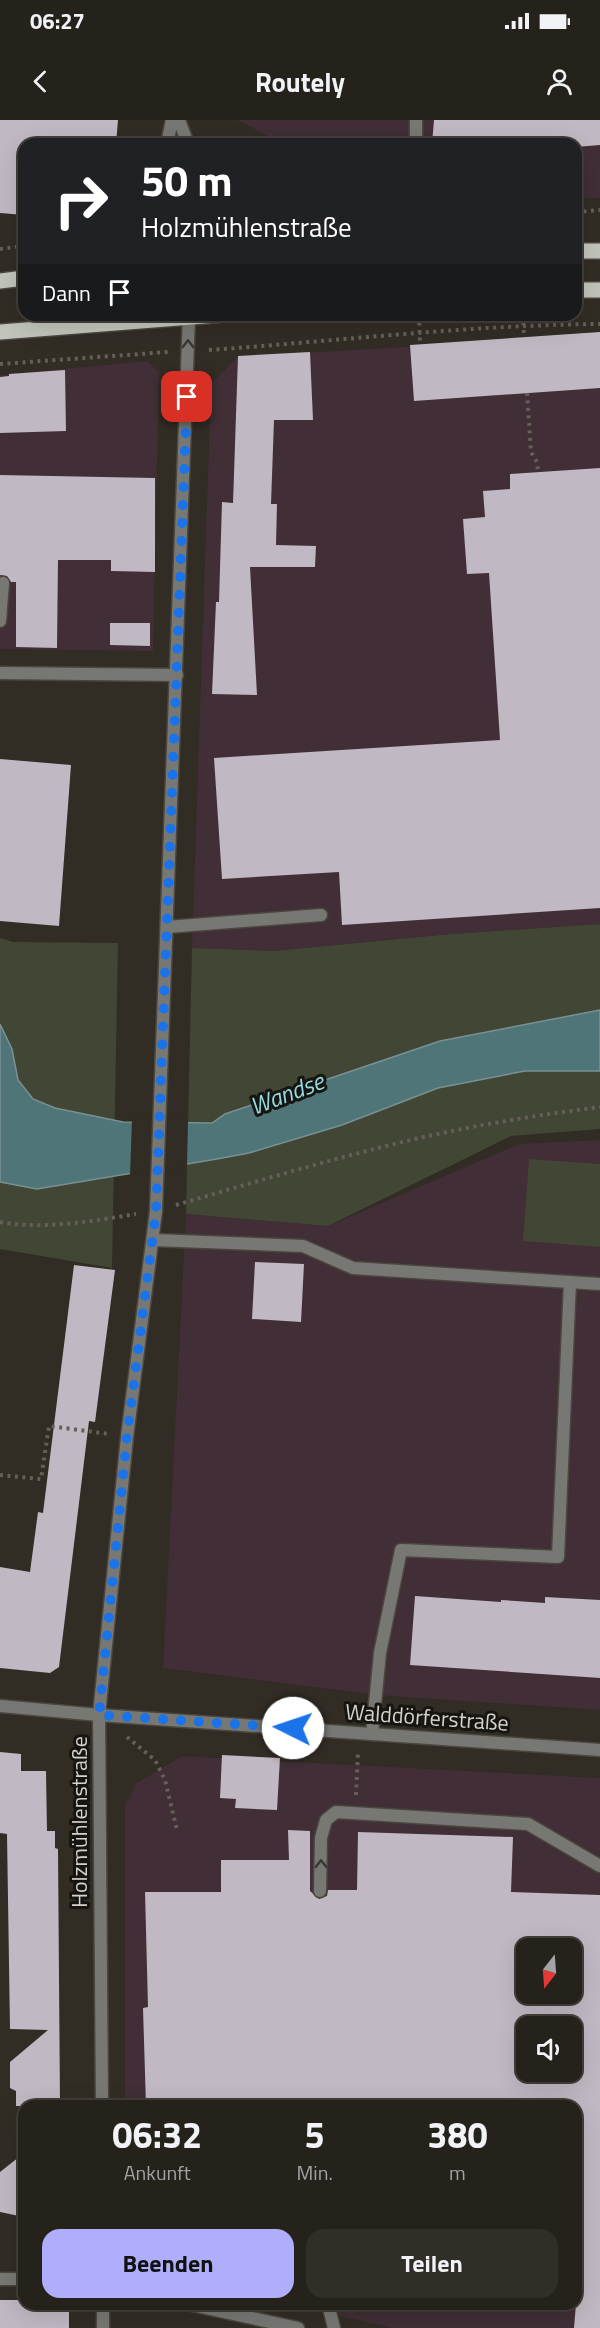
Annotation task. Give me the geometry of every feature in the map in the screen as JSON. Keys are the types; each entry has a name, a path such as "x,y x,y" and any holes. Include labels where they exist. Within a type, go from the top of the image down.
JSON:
{"main road":[{"path":"582,251 600,251"},
{"path":"0,280 18,278"},
{"path":"582,290 600,290"},
{"path":"0,332 129,321"}],"street":[{"path":"168,138 172,120"},
{"path":"179,120 186,138"},
{"path":"416,120 416,138"},
{"name":"Holzmühlenstraße","path":"102,2100 99,1715 127,1437 154,1240 158,1183 188,321"},
{"path":"0,621 3,606 3,583"},
{"path":"0,673 177,675"},
{"path":"167,927 321,915"},
{"path":"154,1240 303,1246 353,1268 600,1284"},
{"path":"372,1734 380,1653 401,1550 558,1557 570,1282"},
{"name":"Walddörferstraße","path":"0,1706 600,1750"},
{"path":"320,1891 321,1838 326,1820 336,1812 528,1824 600,1866"},
{"path":"0,2278 18,2279"},
{"path":"103,2310 103,2328"},
{"path":"215,2310 298,2328"},
{"path":"330,2310 334,2328"}],"path":[{"path":"582,212 600,210"},
{"path":"0,249 18,247"},
{"path":"419,321 420,344"},
{"path":"524,321 524,337"},
{"path":"209,350 524,326 600,324"},
{"path":"0,363 172,352"},
{"path":"527,393 531,452 537,462 537,472"},
{"path":"0,1222 35,1225 75,1224 156,1211 321,1163 416,1139 541,1115 600,1107"},
{"path":"0,1475 41,1479 49,1426 127,1437"},
{"path":"156,1760 165,1780 177,1830"},
{"path":"357,1786 358,1771"}],"shaded area":[{"path":"238,120 600,120 600,198 582,198 582,138 271,138"},
{"path":"600,335 600,924 451,934 274,951 192,948 211,384 238,357"},
{"path":"147,361 159,372 153,651 0,649 0,375"},
{"path":"600,1140 600,1710 377,1695 163,1668 186,1214 328,1226 519,1144"},
{"path":"182,1756 600,1778 600,2328 394,2328 312,2310 582,2310 582,2100 125,2100 125,1805 137,1783"}],"green space":[{"path":"600,924 600,1129 511,1136 328,1226 186,1214 192,948 274,951 451,934"},
{"path":"0,938 13,942 118,943 112,1268 0,1249"},
{"path":"529,1159 600,1164 600,1247 523,1241"}],"water":[{"name":"Wandse","path":"600,1010 600,1071 525,1071 438,1088 342,1125 249,1153 217,1159 37,1189 0,1182 0,1024 12,1049 18,1080 33,1099 55,1108 123,1122 212,1123 225,1114 440,1041"}],"pier":[{"path":"132,1119 188,1120 187,1167 130,1176"}],"building":[{"path":"0,120 118,120 116,138 18,138 18,214 0,213"},
{"path":"434,120 600,120 600,145 582,146 582,138 432,138"},
{"path":"600,332 600,388 414,401 410,345"},
{"path":"310,352 313,420 274,420 271,504 277,504 276,545 316,546 315,567 250,567 257,695 212,694 216,602 219,602 222,502 233,503 238,356"},
{"path":"65,370 66,431 0,433 0,377 9,376 9,374"},
{"path":"600,468 600,908 342,925 339,872 222,879 214,758 500,740 489,573 467,574 463,519 485,517 483,491 510,489 510,474"},
{"path":"0,475 155,478 155,572 111,571 111,560 58,560 57,648 16,647 16,582 11,582 7,576 0,575"},
{"path":"110,623 150,623 150,646 110,645"},
{"path":"0,759 71,765 59,926 0,921"},
{"path":"255,1262 304,1264 301,1322 252,1319"},
{"path":"74,1265 115,1270 95,1422 89,1421 59,1667 50,1673 0,1668 0,1567 30,1572 38,1512 43,1513"},
{"path":"415,1596 545,1603 545,1597 600,1600 600,1678 410,1665"},
{"path":"0,1752 21,1754 21,1771 46,1771 47,1831 55,1831 55,1848 58,1849 60,2100 18,2100 18,2106 16,2106 16,2091 10,2088 10,2062 48,2030 10,2029 7,1834 0,1833"},
{"path":"222,1755 280,1758 277,1810 235,1808 236,1799 220,1798"},
{"path":"288,1830 310,1831 310,1891 319,1899 327,1896 328,1890 357,1890 358,1832 513,1837 511,1892 600,1895 600,2328 574,2328 576,2310 582,2310 582,2100 146,2100 143,2008 148,2007 145,1892 221,1892 221,1860 289,1860"},
{"path":"18,2158 18,2216 0,2212 0,2172"},
{"path":"0,2300 18,2300 18,2310 69,2310 69,2328 0,2328"}],"route":[{"path":"187,397 158,1183 154,1240 127,1437 99,1715 293,1728"}]}
